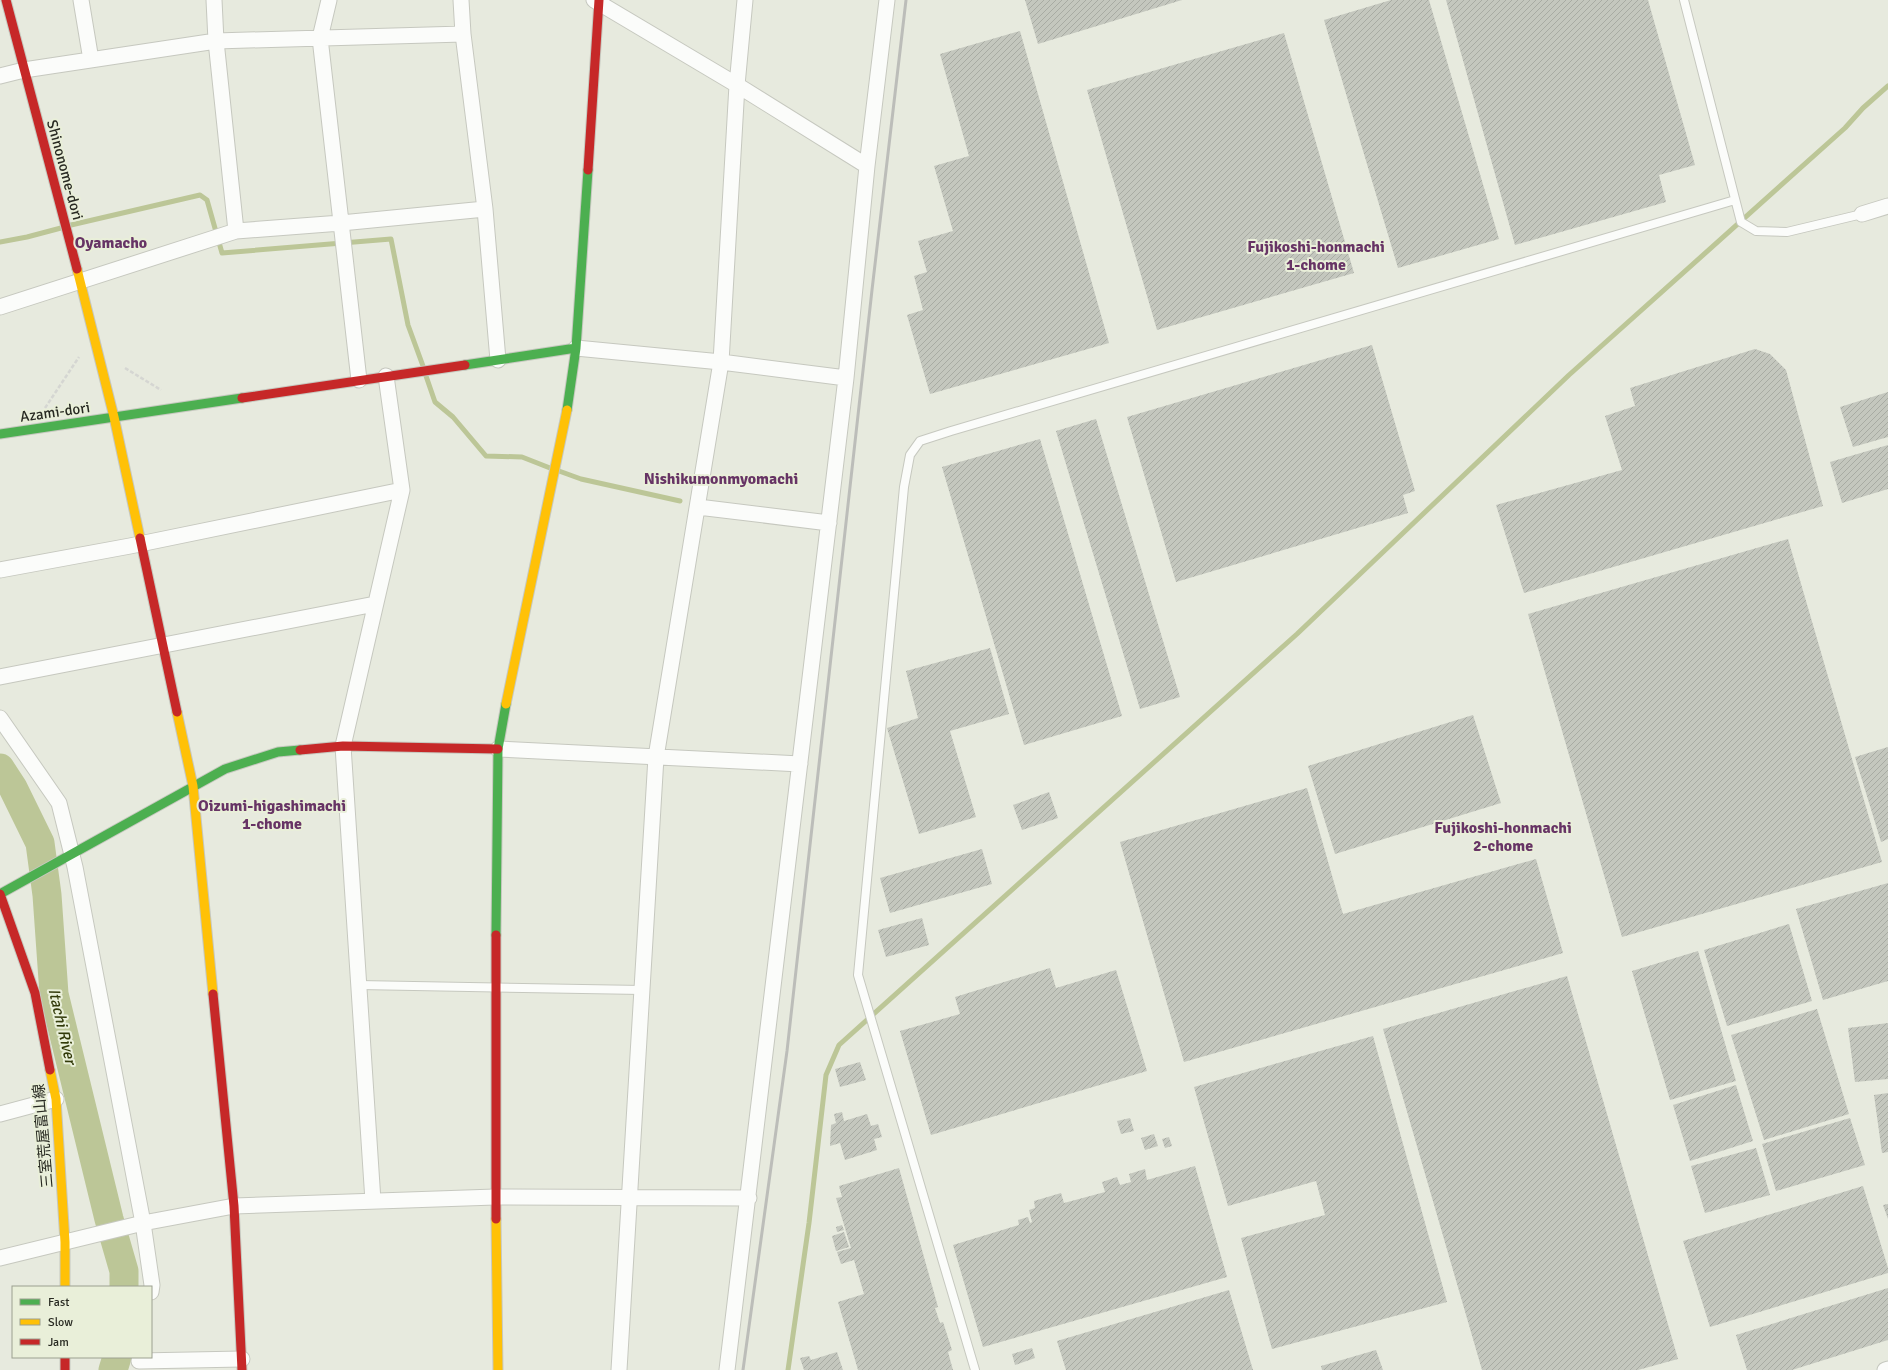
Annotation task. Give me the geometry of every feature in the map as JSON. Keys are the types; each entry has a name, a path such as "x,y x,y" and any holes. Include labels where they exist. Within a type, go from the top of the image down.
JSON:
{"street":[{"name":"Shinonome-dori","path":"6,0 80,280 114,417 193,786 234,1206 242,1365"},
{"path":"81,0 91,60"},
{"path":"214,0 216,41 236,231"},
{"path":"329,0 320,38 359,380"},
{"path":"461,0 463,34 485,209 498,360"},
{"path":"619,1370 656,757 721,362 737,85 745,0"},
{"path":"727,1370 749,1198 846,378 867,166 887,0"},
{"path":"498,1370 495,1197 495,986 498,749 500,731 569,401 576,348 597,1 737,85 867,166"},
{"path":"0,76 24,70 216,41 463,34"},
{"path":"1862,214 1888,206"},
{"path":"0,307 236,231 341,223 485,209"},
{"path":"576,348 721,362 846,378"},
{"name":"Azami-dori","path":"0,434 576,348"},
{"path":"374,1201 343,746 402,490 386,376"},
{"path":"0,570 402,490"},
{"path":"698,507 829,523"},
{"path":"0,677 375,604"},
{"path":"0,718 59,803 143,1223 152,1286"},
{"path":"2,893 225,769 278,752 343,746 498,749 800,764"},
{"name":"三室荒屋富山線","path":"2,893 35,993 56,1099 65,1242 65,1286"},
{"path":"0,1114 56,1099"},
{"path":"0,1258 127,1226 234,1206 495,1197 749,1198"},
{"path":"65,1358 65,1370"},
{"path":"139,1363 242,1365"}],"lane":[{"path":"1684,0 1741,222 1756,231 1787,232 1862,214"},
{"path":"975,1370 858,975 903,494 910,455 920,441 945,433 1735,200"},
{"path":"359,985 495,986 642,990"}],"path":[{"path":"45,408 79,357"},
{"path":"125,368 161,390"}],"building":[{"path":"1025,0 1182,0 1038,44"},
{"path":"1391,0 1429,0 1499,239 1398,268 1324,20"},
{"path":"1446,0 1648,0 1695,165 1659,175 1666,202 1515,245"},
{"path":"1020,31 1109,343 930,394 907,315 923,310 914,276 927,272 918,241 953,231 934,166 969,156 940,54"},
{"path":"1284,33 1354,273 1157,330 1087,90"},
{"path":"1372,345 1415,491 1403,495 1408,513 1176,582 1127,417"},
{"path":"1755,349 1770,354 1786,370 1823,506 1524,593 1496,505 1622,470 1605,416 1635,406 1630,388"},
{"path":"1888,392 1888,437 1853,447 1840,407"},
{"path":"1096,419 1180,697 1140,709 1056,431"},
{"path":"1040,439 1122,716 1024,745 942,467"},
{"path":"1888,445 1888,489 1842,503 1830,462"},
{"path":"1788,539 1882,862 1622,937 1528,614"},
{"path":"990,648 1009,714 950,731 976,817 919,834 887,728 918,718 906,671"},
{"path":"1473,715 1501,803 1335,854 1308,766"},
{"path":"1888,747 1888,839 1881,842 1855,757"},
{"path":"1307,788 1343,914 1536,859 1563,953 1184,1062 1120,842"},
{"path":"1049,792 1058,818 1022,830 1013,805"},
{"path":"982,849 992,884 890,913 880,878"},
{"path":"1888,883 1888,981 1823,1000 1796,909"},
{"path":"922,918 929,945 886,957 878,930"},
{"path":"1789,924 1812,1001 1727,1026 1704,950"},
{"path":"1698,951 1736,1081 1670,1100 1632,971"},
{"path":"1050,968 1056,988 1116,970 1147,1071 931,1135 900,1031 960,1014 955,997"},
{"path":"1567,976 1678,1359 1638,1370 1482,1370 1383,1029"},
{"path":"1817,1009 1849,1114 1764,1140 1731,1035"},
{"path":"1888,1023 1888,1079 1855,1082 1848,1028"},
{"path":"1373,1036 1447,1302 1272,1349 1241,1238 1325,1215 1316,1181 1228,1206 1194,1087"},
{"path":"860,1062 866,1080 840,1087 835,1069"},
{"path":"1736,1085 1753,1141 1690,1161 1673,1105"},
{"path":"1888,1093 1888,1152 1882,1153 1874,1095"},
{"path":"842,1112 844,1121 867,1114 871,1126 878,1124 882,1137 874,1139 877,1150 845,1160 840,1143 830,1146 831,1125 836,1123 834,1114"},
{"path":"1130,1118 1134,1131 1121,1134 1117,1121"},
{"path":"1850,1118 1865,1165 1776,1191 1762,1144"},
{"path":"1154,1134 1158,1146 1145,1150 1141,1138"},
{"path":"1169,1137 1172,1146 1165,1148 1162,1139"},
{"path":"1756,1148 1770,1195 1705,1213 1691,1166"},
{"path":"1195,1166 1227,1277 983,1347 953,1245 1019,1225 1018,1220 1028,1217 1030,1223 1032,1222 1029,1210 1035,1208 1034,1201 1061,1193 1064,1203 1105,1192 1102,1182 1117,1177 1120,1185 1131,1182 1129,1174 1145,1169 1147,1180"},
{"path":"899,1168 938,1307 935,1308 940,1323 943,1322 952,1350 948,1352 953,1370 858,1370 838,1302 864,1294 854,1260 841,1264 837,1252 851,1248 836,1198 842,1197 839,1186"},
{"path":"1863,1186 1888,1268 1888,1273 1710,1327 1683,1241"},
{"path":"1888,1204 1888,1219 1883,1205"},
{"path":"842,1225 844,1230 837,1232 836,1227"},
{"path":"844,1232 849,1247 836,1251 832,1236"},
{"path":"1888,1288 1888,1340 1792,1370 1747,1370 1736,1335"},
{"path":"1229,1290 1253,1370 1066,1370 1057,1341"},
{"path":"1032,1348 1035,1358 1015,1365 1012,1354"},
{"path":"1376,1350 1383,1370 1322,1370 1321,1366"},
{"path":"837,1352 843,1370 804,1370 800,1358 809,1356 811,1360"}],"waterway":[{"path":"788,1370 809,1223 826,1075 839,1045 1297,634 1569,375 1845,128 1863,108 1888,86"},
{"path":"71,225 200,195 207,200 222,253 391,239 408,325 423,366"},
{"path":"0,242 61,228"},
{"path":"426,376 435,402 453,417 486,456 522,457 550,468"},
{"path":"559,471 581,479 680,501"},
{"name":"Itachi River","path":"0,768 13,788 40,843 47,895 54,994 109,1219 124,1271 124,1286"},
{"name":"Itachi River","path":"113,1370 117,1358"}],"railway":[{"path":"743,1370 787,1051 906,0"}],"traffic: fast":[{"path":"567,410 576,348 588,170"},
{"path":"465,365 576,348"},
{"path":"0,434 242,398"},
{"path":"496,935 498,749 506,704"},
{"path":"0,894 225,769 278,752 300,750"}],"traffic: slow":[{"path":"77,269 114,417 140,538"},
{"path":"506,704 567,410"},
{"path":"177,712 193,786 213,994"},
{"path":"50,1070 56,1099 65,1242 65,1286"},
{"path":"496,1219 498,1370"}],"traffic: jam":[{"path":"6,0 77,269"},
{"path":"588,170 599,0"},
{"path":"242,398 465,365"},
{"path":"140,538 177,712"},
{"path":"300,750 343,746 498,749"},
{"path":"0,894 35,993 50,1070"},
{"path":"496,935 496,1219"},
{"path":"213,994 234,1206 242,1370"},
{"path":"65,1358 65,1370"}],"district":[{"name":"Oyamacho","path":"111,242"},
{"name":"Fujikoshi-honmachi 1-chome","path":"1316,255"},
{"name":"Nishikumonmyomachi","path":"721,478"},
{"name":"Oizumi-higashimachi 1-chome","path":"272,814"},
{"name":"Fujikoshi-honmachi 2-chome","path":"1503,836"}]}
